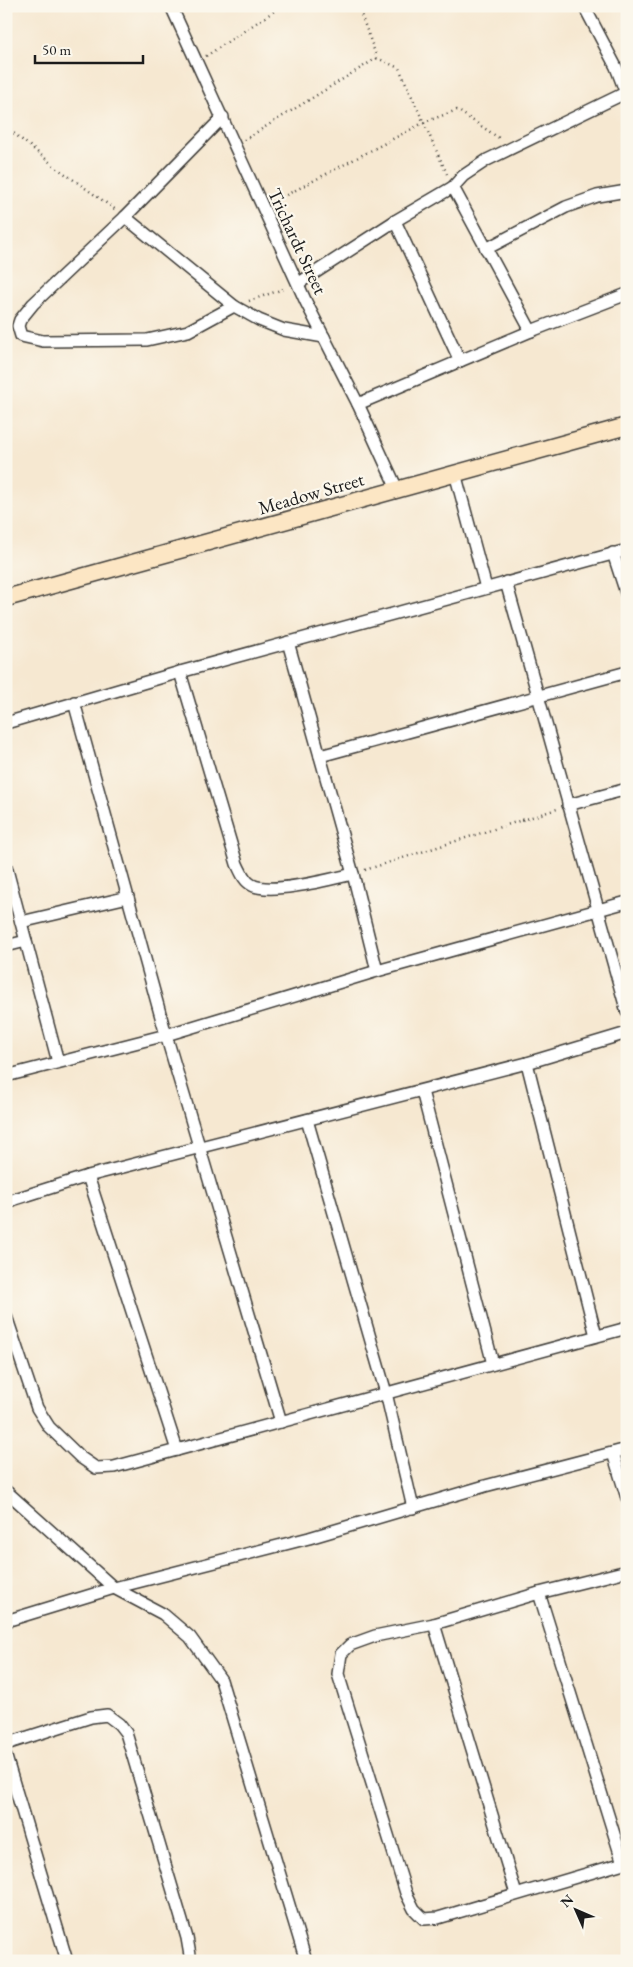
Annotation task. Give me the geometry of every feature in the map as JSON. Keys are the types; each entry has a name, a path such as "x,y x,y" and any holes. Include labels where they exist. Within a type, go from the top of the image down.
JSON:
{"street":[{"name":"Trichardt Street","path":"172,6 234,145 397,489"},
{"path":"299,283 395,221 453,187 463,176 511,147 626,95 616,67 584,6"},
{"path":"223,117 126,217 28,309 18,326 21,336 44,341 147,340 188,331 234,306"},
{"path":"453,187 530,331"},
{"path":"486,249 566,207 597,196 627,190"},
{"path":"126,217 234,306 259,320 284,330 324,337"},
{"path":"395,221 460,361"},
{"path":"358,404 530,331 627,294"},
{"name":"Meadow Street","path":"6,598 627,426"},
{"path":"455,473 486,588"},
{"path":"6,722 288,642 627,550"},
{"path":"613,553 627,596"},
{"path":"506,582 627,1012"},
{"path":"288,642 353,874 377,971"},
{"path":"180,672 237,864 244,880 254,886 269,889 353,874"},
{"path":"320,756 627,672"},
{"path":"74,702 166,1035 281,1422"},
{"path":"568,805 627,789"},
{"path":"6,866 58,1062"},
{"path":"21,922 128,897"},
{"path":"6,1076 166,1035 377,971 627,902"},
{"path":"6,946 26,941"},
{"path":"6,1204 15,1199 88,1176 422,1091 627,1033"},
{"path":"526,1063 596,1336"},
{"path":"422,1091 493,1364"},
{"path":"307,1120 386,1393 413,1508"},
{"path":"88,1176 177,1450"},
{"path":"6,1316 37,1408 49,1427 80,1457 96,1468 114,1467 627,1328"},
{"path":"6,1621 114,1588 308,1538 485,1486 627,1450"},
{"path":"613,1453 627,1498"},
{"path":"6,1491 114,1588 163,1614 190,1638 221,1680 306,1961"},
{"path":"539,1593 625,1863 438,1918 424,1919 414,1909 406,1893 390,1845 338,1674 341,1654 350,1645 375,1636 434,1624 539,1593 627,1571"},
{"path":"434,1624 516,1894"},
{"path":"6,1744 91,1717 107,1715 126,1733 187,1938 191,1961"},
{"path":"6,1756 67,1961"}],"path":[{"path":"198,62 282,6"},
{"path":"358,6 377,58 399,68 453,187"},
{"path":"234,145 377,58"},
{"path":"263,207 425,122 457,110 511,147"},
{"path":"6,127 57,168 126,217"},
{"path":"234,306 299,283"},
{"path":"353,874 568,805"}]}
